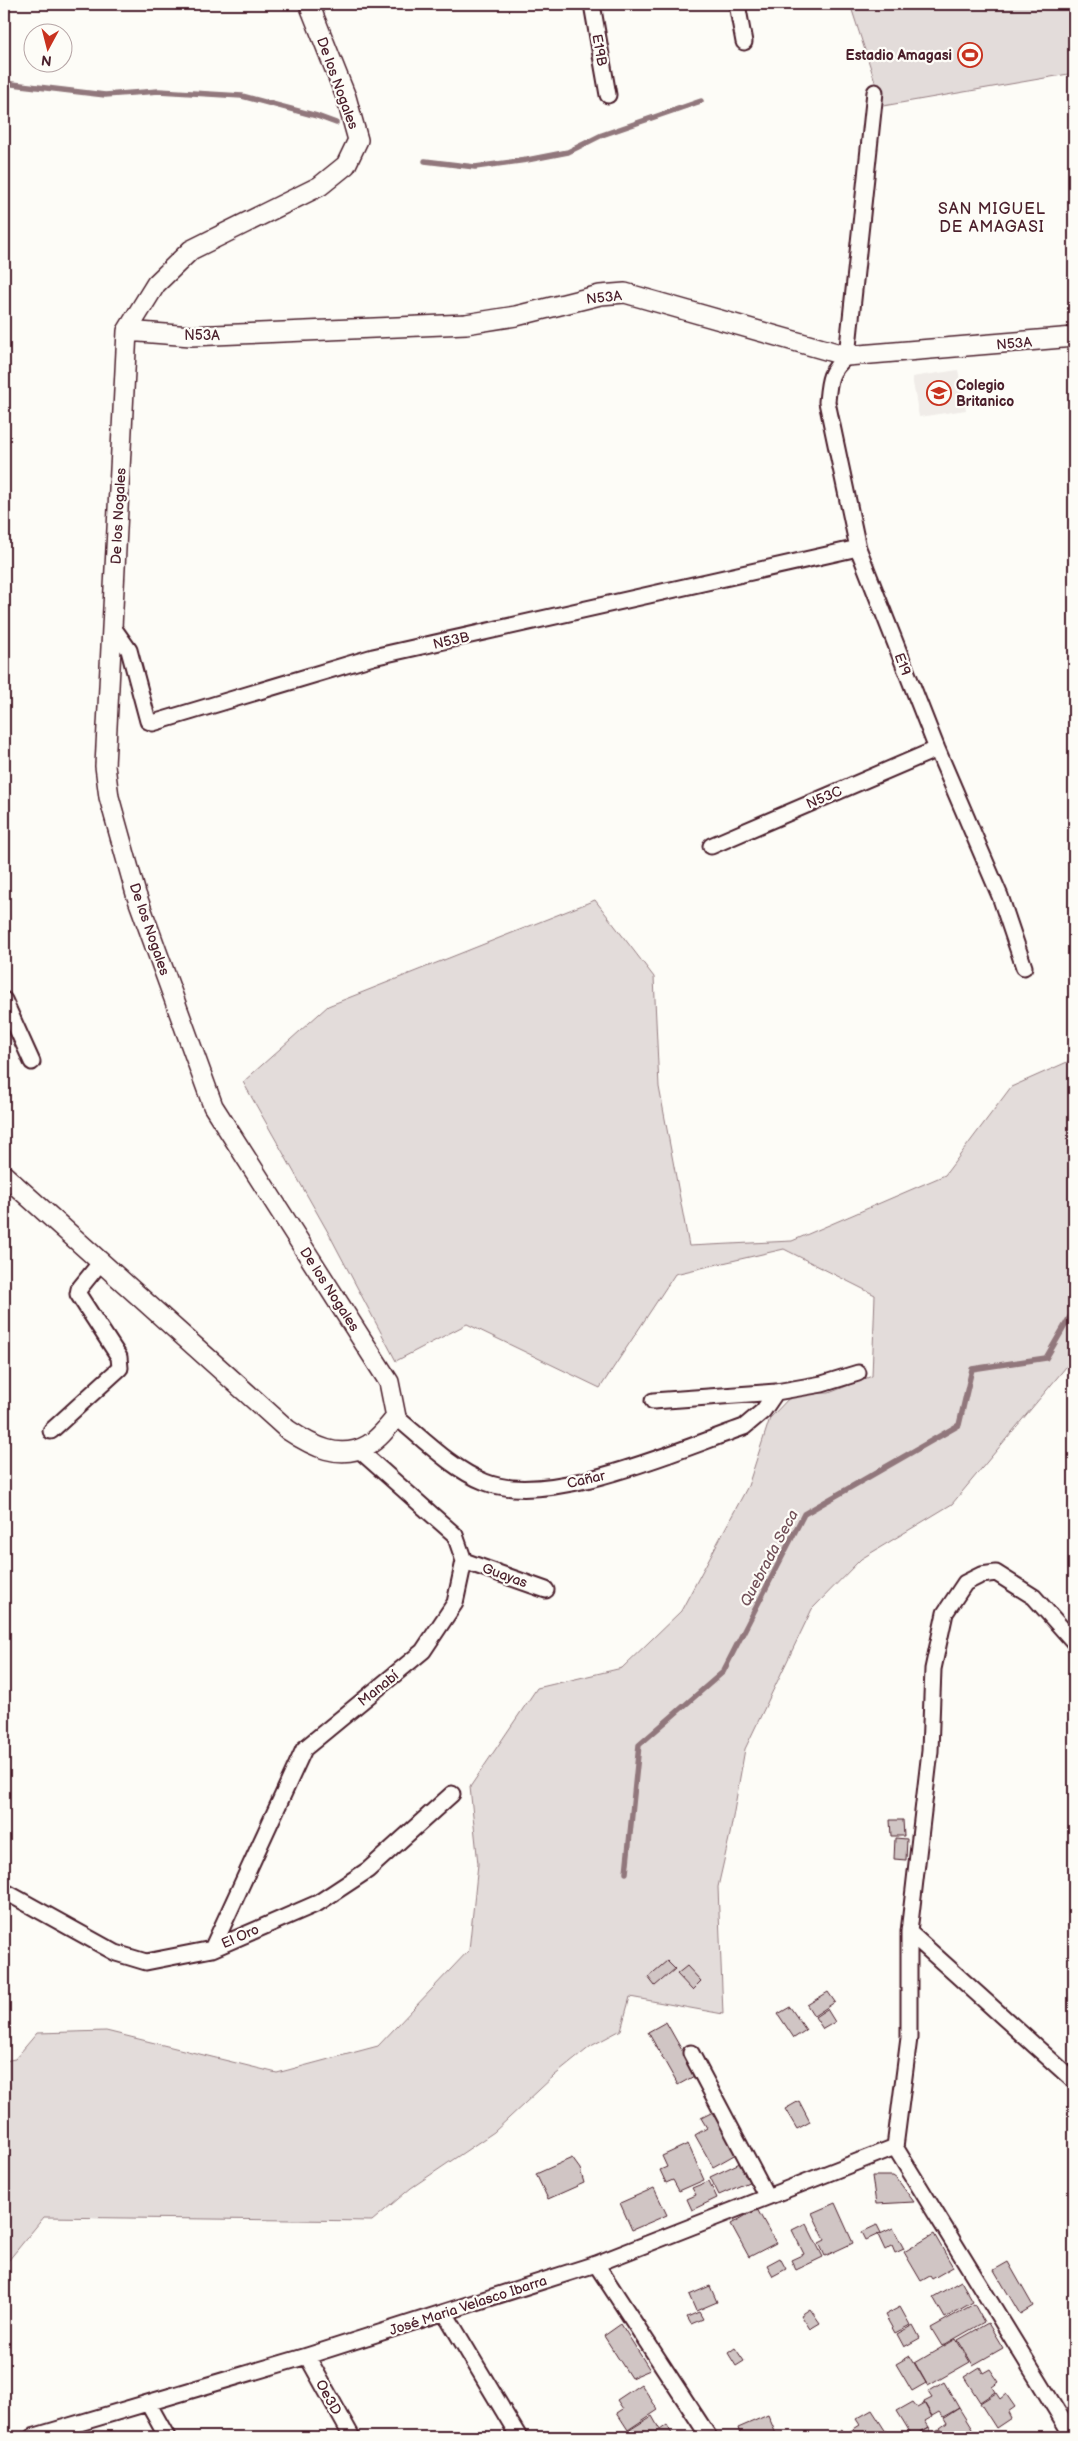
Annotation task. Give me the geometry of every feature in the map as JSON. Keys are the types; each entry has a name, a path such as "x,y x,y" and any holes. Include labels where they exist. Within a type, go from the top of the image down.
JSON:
{"street":[{"name":"De los Nogales","path":"309,4 346,97 358,140 346,165 320,186 191,250 156,284 127,331 105,766 109,797 136,894 214,1106 389,1382 396,1417"},
{"name":"E19B","path":"592,4 608,95"},
{"path":"737,4 744,42"},
{"path":"847,356 875,92"},
{"name":"N53A","path":"127,331 191,336 466,324 516,316 600,295 625,294 847,356 1074,337"},
{"name":"E19","path":"847,356 828,378 827,402 858,548 937,749 1000,896 1024,967"},
{"name":"N53B","path":"112,626 129,650 148,721 154,723 373,657 858,548"},
{"name":"N53C","path":"711,846 937,749"},
{"path":"4,1000 32,1062"},
{"path":"4,1175 288,1430 324,1450 341,1452 370,1445 396,1417"},
{"path":"51,1431 120,1368 119,1357 78,1294 79,1289 100,1263"},
{"path":"653,1401 776,1392 822,1384 858,1373"},
{"name":"Cañar","path":"396,1417 466,1473 495,1485 540,1489 598,1478 744,1427 763,1411 776,1392"},
{"path":"358,1449 455,1535 464,1560"},
{"name":"Guayas","path":"464,1560 546,1590"},
{"name":"Manabí","path":"212,1949 304,1749 423,1651 455,1603 464,1560"},
{"path":"1073,2437 895,2147 909,2038 909,1932 930,1751 933,1669 945,1614 965,1583 981,1575 996,1573 1034,1597 1074,1642"},
{"name":"El Oro","path":"4,1891 116,1953 146,1962 212,1949 326,1898 368,1870 452,1794"},
{"path":"909,1932 1074,2081"},
{"path":"691,2053 767,2197"},
{"name":"José Maria Velasco Ibarra","path":"32,2437 445,2314 596,2264 895,2147"},
{"path":"596,2264 709,2437"},
{"path":"445,2314 519,2437"},
{"name":"Oe3D","path":"307,2356 352,2437"},
{"path":"148,2403 167,2437"}],"shaded area":[{"name":"Estadio Amagasi","path":"850,4 1067,4 1074,37 1074,73 883,106"},
{"name":"Colegio Britanico","path":"958,370 966,410 919,417 912,377"},
{"path":"595,900 654,977 659,1087 689,1246 792,1241 945,1175 1011,1087 1074,1059 1074,1362 1071,1361 952,1504 861,1559 812,1609 745,1749 730,1834 718,1887 723,2014 630,1997 621,2030 591,2046 554,2076 494,2132 411,2188 372,2221 44,2217 4,2266 4,2061 15,2059 37,2033 106,2031 277,2073 378,2046 469,1950 478,1864 470,1787 537,1688 622,1668 681,1611 748,1486 770,1418 794,1393 829,1393 872,1376 875,1295 784,1249 675,1274 600,1388 467,1324 396,1361 329,1234 243,1082 328,1006"}],"building":[{"path":"890,1820 903,1820 904,1836 891,1836"},
{"path":"895,1838 907,1839 906,1860 894,1859"},
{"path":"667,1961 675,1969 655,1986 648,1977"},
{"path":"687,1966 701,1981 692,1990 677,1974"},
{"path":"828,1992 835,2002 814,2016 807,2005"},
{"path":"790,2007 806,2030 794,2038 778,2014"},
{"path":"827,2009 835,2022 823,2029 815,2017"},
{"path":"666,2022 696,2075 678,2085 648,2032"},
{"path":"799,2101 810,2122 797,2129 785,2109"},
{"path":"713,2112 736,2154 713,2167 695,2135 707,2128 701,2118"},
{"path":"688,2144 704,2180 679,2191 673,2180 666,2183 660,2170 667,2167 662,2156"},
{"path":"572,2158 580,2169 584,2183 548,2199 536,2174"},
{"path":"742,2162 751,2181 719,2195 710,2177"},
{"path":"872,2176 893,2176 914,2202 876,2204"},
{"path":"709,2181 717,2198 692,2210 687,2199 696,2195 692,2188"},
{"path":"654,2188 667,2215 632,2230 620,2203"},
{"path":"835,2203 853,2243 825,2256 819,2243 825,2240 812,2213"},
{"path":"757,2209 776,2243 749,2257 731,2224"},
{"path":"806,2223 823,2257 796,2270 791,2260 804,2254 792,2230"},
{"path":"877,2225 881,2233 866,2240 862,2232"},
{"path":"893,2228 904,2249 895,2253 892,2246 885,2250 878,2235"},
{"path":"934,2234 953,2267 932,2279 930,2276 921,2281 904,2252"},
{"path":"780,2258 786,2269 773,2276 767,2265"},
{"path":"1008,2262 1033,2306 1020,2314 994,2270"},
{"path":"961,2281 973,2302 945,2318 933,2297"},
{"path":"710,2286 717,2302 696,2311 689,2295"},
{"path":"974,2304 984,2322 942,2346 931,2328"},
{"path":"900,2307 910,2325 895,2333 885,2315"},
{"path":"810,2309 820,2323 810,2329 801,2315"},
{"path":"699,2312 703,2319 691,2324 687,2317"},
{"path":"988,2323 1003,2348 973,2365 958,2340"},
{"path":"621,2324 650,2370 631,2378 604,2336"},
{"path":"913,2325 920,2338 904,2347 897,2334"},
{"path":"956,2339 970,2362 928,2386 915,2363"},
{"path":"735,2348 744,2361 736,2366 728,2353"},
{"path":"910,2356 926,2383 912,2391 896,2364"},
{"path":"980,2367 983,2373 990,2369 999,2382 992,2387 995,2392 980,2402 964,2377"},
{"path":"944,2382 959,2408 943,2417 939,2412 932,2416 924,2402 932,2398 928,2392"},
{"path":"641,2384 658,2410 628,2430 617,2413 623,2409 617,2400"},
{"path":"996,2393 1000,2399 1006,2394 1015,2407 1008,2412 1011,2418 996,2428 980,2403"},
{"path":"913,2402 917,2407 924,2403 932,2417 925,2421 929,2427 913,2437 897,2411"},
{"path":"959,2408 975,2434 969,2437 945,2437 940,2428 947,2423 944,2418"},
{"path":"872,2410 888,2435 857,2437 852,2430 860,2425 856,2419"},
{"path":"768,2415 776,2434 768,2437 741,2437 738,2428"},
{"path":"652,2416 660,2430 667,2425 672,2434 667,2437 625,2437 623,2434"},
{"path":"929,2427 932,2433 939,2429 945,2437 912,2437"},
{"path":"842,2429 845,2435 852,2430 857,2437 828,2437"}],"waterway":[{"path":"4,83 105,95 159,91 242,96 336,123"},
{"path":"425,161 475,167 568,152 602,135 701,101"},
{"name":"Quebrada Seca","path":"626,1873 639,1745 723,1672 804,1514 959,1425 972,1369 1046,1358 1074,1310"}],"place":[{"name":"Estadio Amagasi","path":"970,55"},
{"name":"Colegio Britanico","path":"939,393"}],"district":[{"name":"SAN MIGUEL DE AMAGASI","path":"992,217"}]}
